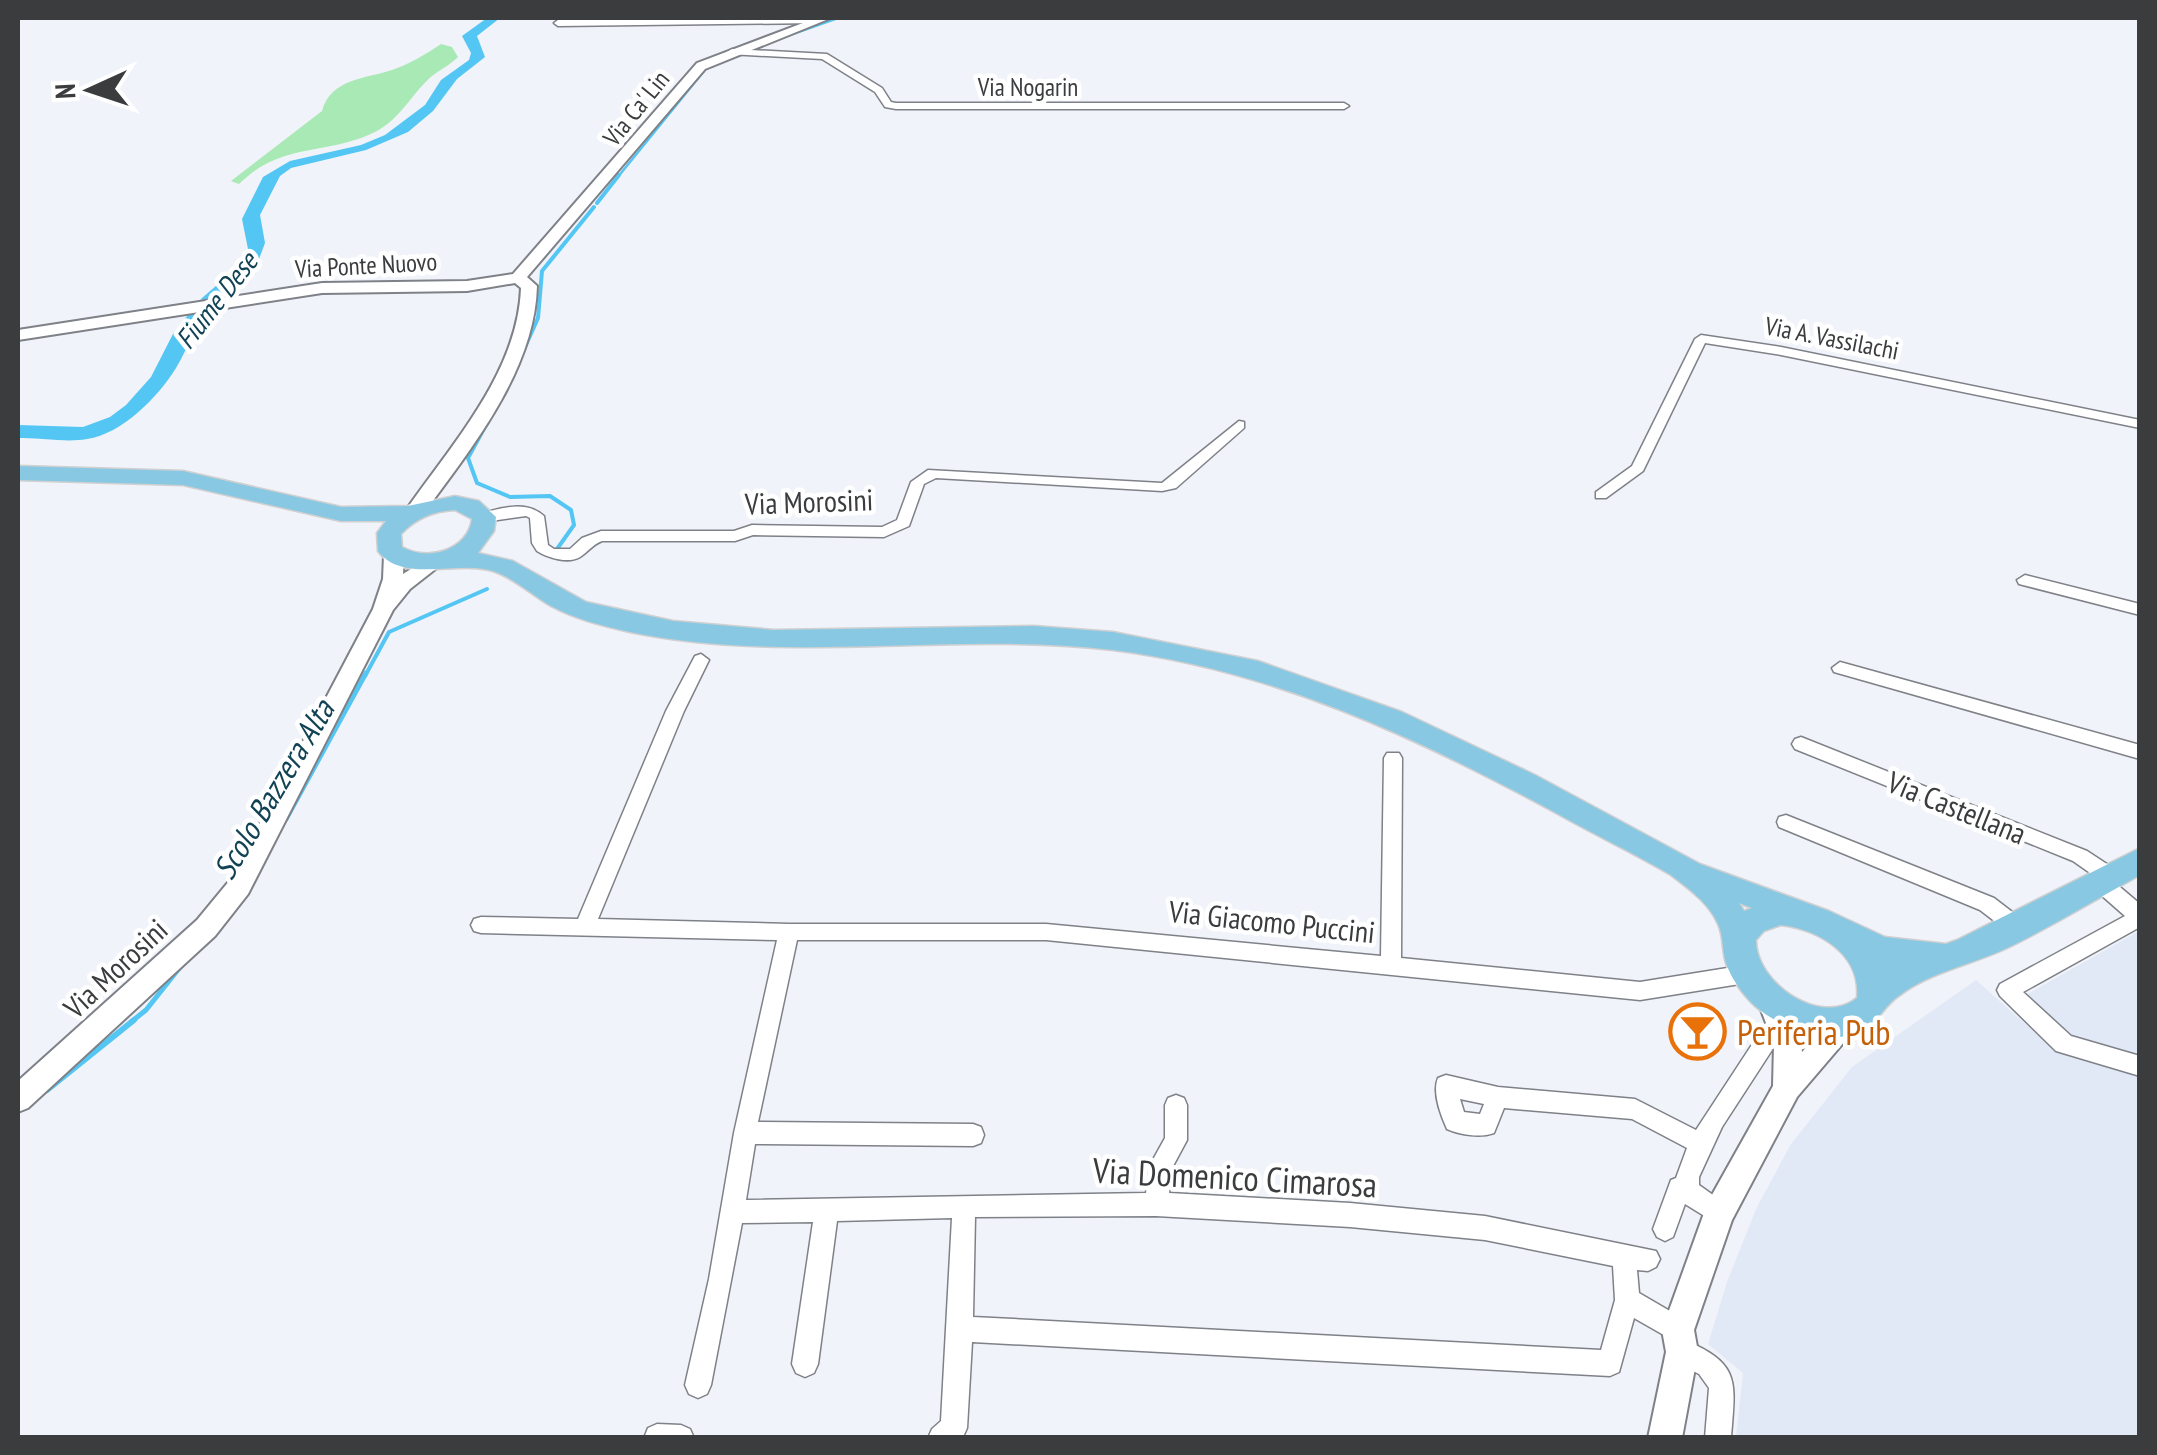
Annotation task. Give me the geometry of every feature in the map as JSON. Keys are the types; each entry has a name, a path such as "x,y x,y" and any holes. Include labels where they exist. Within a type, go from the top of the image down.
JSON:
{"main road":[{"path":"18,473 112,472 183,478 341,514 413,512 436,504 478,516 510,568"},
{"path":"391,551 390,533 413,512"},
{"path":"341,514 391,551 413,562 482,561 510,568 578,608 692,633 789,639 1048,636 1160,648 1264,671 1343,696 1434,734 1678,866 1882,951 1946,955"},
{"path":"441,559 472,544 478,516"},
{"path":"1678,866 1727,905 1735,919 1739,956 1746,974 1771,1002 1810,1020 1848,1021 1867,1010 1874,996 1890,981 1946,955 1992,940 2140,860"},
{"path":"1740,940 1754,920 1781,912 1799,914"},
{"path":"1840,932 1867,960 1875,981 1874,996"}],"street":[{"path":"558,24 822,19"},
{"name":"Via Ca' Lin","path":"518,278 707,62 822,19"},
{"name":"Via Nogarin","path":"736,53 824,56 879,90 888,104 896,106 1344,106"},
{"path":"413,512 451,466 504,373 526,321 530,294 528,286 518,278"},
{"name":"Via Ponte Nuovo","path":"18,336 322,288 468,286 518,278"},
{"name":"Via A. Vassilachi","path":"1601,495 1638,468 1701,339 1780,350 2140,424"},
{"name":"Via Morosini","path":"478,516 532,512 537,516 538,543 544,552 556,555 574,554 587,541 600,536 735,536 752,530 884,532 904,523 918,482 934,474 1162,487 1170,485 1239,424"},
{"path":"451,466 452,488 478,516"},
{"name":"Via Morosini","path":"18,1099 206,928 239,887 384,608 393,579 391,551"},
{"name":"Via Morosini","path":"384,608 403,584 441,559"},
{"path":"2025,580 2140,610"},
{"path":"585,926 675,711 701,660"},
{"path":"1840,668 2140,752"},
{"name":"Via Castellana","path":"1801,744 2080,856 2135,912 2137,919 2007,990 2064,1044 2140,1066"},
{"path":"1391,965 1393,758"},
{"path":"1786,822 1987,904 2017,927"},
{"name":"Via Giacomo Puccini","path":"482,925 788,932 1046,932 1640,991 1661,991 1708,978 1746,974"},
{"path":"698,1385 721,1279 745,1133 788,932"},
{"path":"1771,1002 1786,1030 1790,1048 1787,1088"},
{"path":"1664,1438 1680,1341 1719,1212 1787,1088 1848,1021"},
{"path":"1685,1186 1701,1144 1761,1050"},
{"path":"1498,1097 1635,1109 1701,1144"},
{"path":"1156,1204 1161,1165 1176,1140 1176,1105"},
{"path":"745,1133 974,1135"},
{"path":"1685,1186 1719,1212"},
{"path":"1665,1229 1679,1188 1685,1186"},
{"name":"Via Domenico Cimarosa","path":"960,1329 1610,1362 1636,1258 1485,1228 1331,1214 1156,1204 964,1206"},
{"path":"730,1212 964,1206 954,1428 941,1438"},
{"path":"805,1364 826,1208"},
{"path":"1627,1300 1680,1341 1722,1384 1718,1438"},
{"path":"656,1438 681,1438"}],"shaded area":[{"path":"2139,931 2139,1055 2066,1034 2026,995"},
{"path":"1976,980 2057,1052 2139,1076 2139,1437 1736,1437 1743,1373 1708,1344 1757,1207 1791,1144 1852,1067"}],"green space":[{"path":"441,44 452,47 458,57 432,76 377,131 341,144 289,155 255,170 239,184 231,181 322,111 341,86 399,68"}],"water":[{"name":"Fiume Dese","path":"487,18 500,18 477,36 485,57 457,79 433,111 408,132 366,150 291,168 280,176 260,215 265,243 259,259 209,307 212,309 176,368 138,412 113,430 87,439 18,438 18,425 83,427 110,417 126,405 151,377 174,332 202,298 239,266 248,249 242,219 263,177 290,161 361,145 385,135 425,105 441,80 469,60 471,53 462,36"}],"waterway":[{"name":"Scolo Bazzera Alta","path":"784,37 838,18"},
{"name":"Scolo Bazzera Alta","path":"617,178 708,66"},
{"name":"Scolo Bazzera Alta","path":"597,203 619,175"},
{"name":"Scolo Bazzera Alta","path":"513,374 538,318 542,271 594,207"},
{"name":"Scolo Bazzera Alta","path":"487,423 468,458 477,483 510,497 550,496 571,510 574,525 557,549"},
{"name":"Scolo Bazzera Alta","path":"365,676 389,632 487,589"},
{"name":"Scolo Bazzera Alta","path":"286,819 366,673"},
{"name":"Scolo Bazzera Alta","path":"131,1022 146,1010 181,966"},
{"name":"Scolo Bazzera Alta","path":"47,1090 134,1020"}],"place":[{"name":"Periferia Pub","path":"1698,1032"}]}
